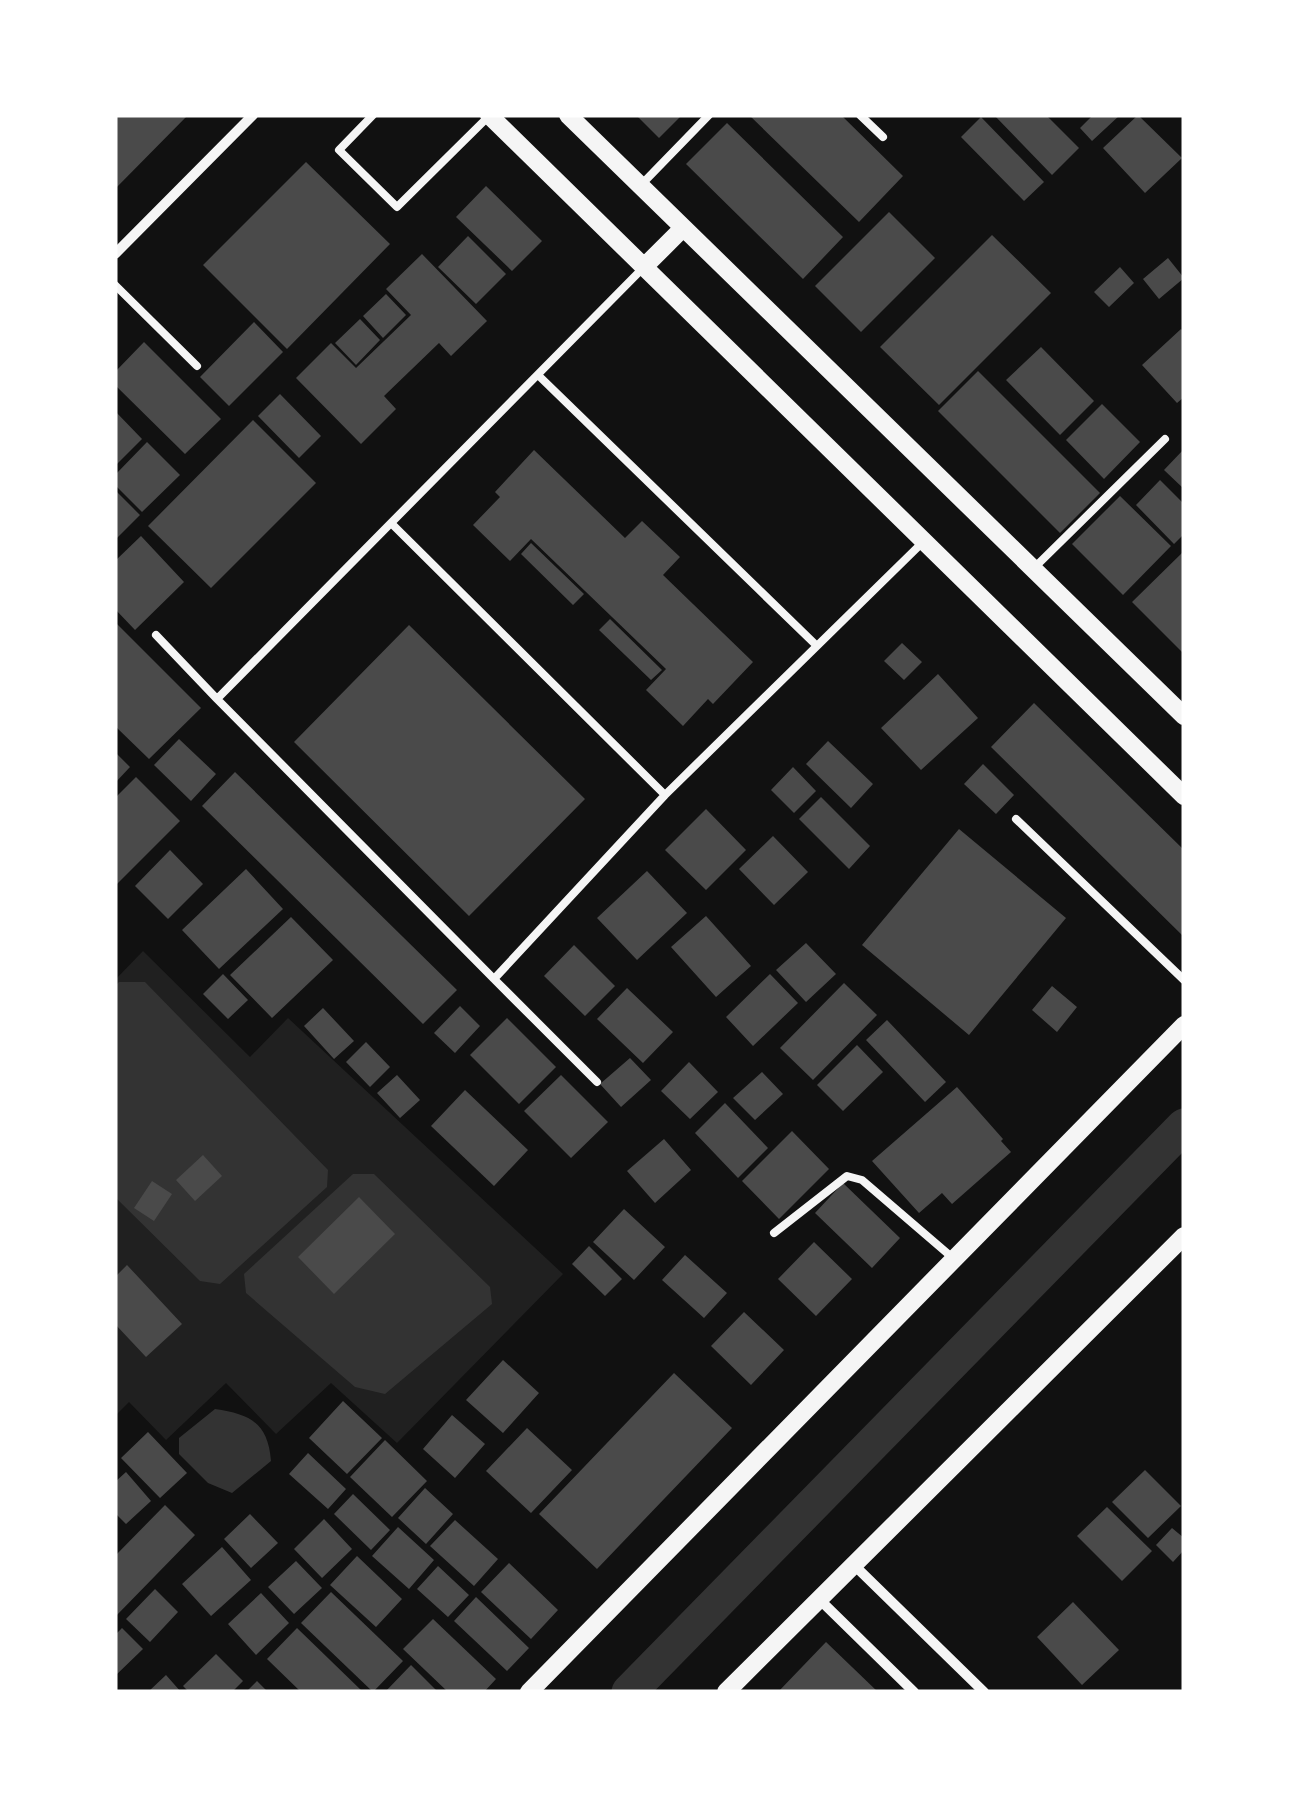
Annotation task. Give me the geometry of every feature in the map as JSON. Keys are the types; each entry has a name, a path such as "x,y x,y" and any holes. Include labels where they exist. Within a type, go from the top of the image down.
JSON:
{"street":[{"path":"115,254 253,115"},
{"path":"489,115 1184,796"},
{"path":"568,115 1184,716"},
{"path":"644,267 684,228"},
{"path":"529,1692 1184,1026"},
{"path":"726,1692 1184,1236"},
{"path":"854,1565 984,1692"},
{"path":"819,1600 914,1692"}],"lane":[{"path":"373,115 339,150 397,207 489,115"},
{"path":"640,186 709,115"},
{"path":"860,115 882,136"},
{"path":"217,699 644,267"},
{"path":"115,284 197,366"},
{"path":"538,374 817,646"},
{"path":"1033,569 1165,439"},
{"path":"391,523 665,795"},
{"path":"494,979 665,795 924,541"},
{"path":"156,635 597,1082"},
{"path":"1016,819 1184,980"},
{"path":"774,1234 847,1176 862,1180 954,1259"}],"shaded area":[{"path":"143,951 250,1057 288,1018 563,1274 397,1443 331,1383 276,1434 226,1383 166,1440 129,1402 115,1416 115,980"},
{"path":"119,982 145,982 328,1170 327,1187 220,1284 200,1281 115,1197 115,986"},
{"path":"353,1174 374,1174 490,1287 492,1304 385,1394 355,1387 246,1293 244,1274"},
{"path":"215,1409 255,1423 269,1448 271,1461 232,1493 208,1483 179,1454 179,1438"}],"building":[{"path":"115,115 188,115 115,189"},
{"path":"636,115 682,115 659,138"},
{"path":"749,115 841,115 903,176 859,222"},
{"path":"994,115 1046,115 1079,148 1052,175"},
{"path":"1093,115 1120,115 1092,141 1080,128"},
{"path":"1138,115 1182,158 1145,193 1103,148"},
{"path":"981,117 1044,182 1024,201 961,137"},
{"path":"727,123 843,237 803,279 686,164"},
{"path":"306,162 390,244 287,349 203,265"},
{"path":"486,186 542,241 512,271 456,217"},
{"path":"889,212 935,258 861,332 815,286"},
{"path":"992,235 1051,293 939,405 880,347"},
{"path":"468,236 506,274 476,304 438,267"},
{"path":"422,254 487,321 451,356 439,343 384,396 396,409 361,444 296,378 331,343 356,368 411,315 386,289"},
{"path":"1168,258 1184,278 1159,299 1143,279"},
{"path":"1120,267 1134,283 1109,307 1094,292"},
{"path":"386,294 406,315 383,338 363,316"},
{"path":"360,319 380,340 356,365 335,343"},
{"path":"254,322 283,352 229,406 200,377"},
{"path":"1181,329 1184,397 1177,403 1142,365"},
{"path":"144,342 221,419 185,454 115,385 115,372"},
{"path":"1041,347 1094,401 1060,435 1006,380"},
{"path":"978,371 1100,493 1060,533 938,411"},
{"path":"280,394 321,436 299,458 258,416"},
{"path":"1102,404 1140,442 1104,479 1066,440"},
{"path":"115,411 142,439 115,466"},
{"path":"253,420 316,483 211,588 148,526"},
{"path":"147,442 180,475 142,512 115,485 115,475"},
{"path":"1184,449 1184,489 1164,470"},
{"path":"534,450 625,538 642,521 680,557 663,575 753,662 713,704 708,699 683,726 646,690 666,669 531,539 510,561 473,525 500,497 495,492"},
{"path":"1160,480 1184,504 1184,534 1174,544 1136,505"},
{"path":"115,490 140,515 115,540"},
{"path":"1120,496 1171,546 1123,595 1072,544"},
{"path":"141,536 184,582 135,630 115,609 115,561"},
{"path":"531,543 584,594 573,605 521,554"},
{"path":"1184,551 1184,654 1132,602"},
{"path":"610,619 662,670 651,680 599,630"},
{"path":"115,622 201,708 149,759 115,726"},
{"path":"409,625 585,799 469,916 294,742"},
{"path":"902,643 922,662 904,680 884,661"},
{"path":"938,674 978,718 921,770 881,728"},
{"path":"1034,703 1184,850 1184,937 991,747"},
{"path":"179,739 216,774 191,801 154,765"},
{"path":"828,741 873,784 851,808 806,764"},
{"path":"115,752 130,767 115,783"},
{"path":"983,764 1014,795 996,814 964,784"},
{"path":"793,767 816,791 794,813 771,790"},
{"path":"235,772 457,990 423,1024 202,806"},
{"path":"136,777 180,821 115,886 115,798"},
{"path":"821,797 870,846 849,869 799,819"},
{"path":"706,809 746,850 706,890 665,850"},
{"path":"959,829 1066,918 969,1035 862,945"},
{"path":"773,836 808,872 774,905 739,869"},
{"path":"170,850 203,884 168,919 135,886"},
{"path":"246,869 283,909 219,969 182,930"},
{"path":"647,871 687,913 637,960 597,918"},
{"path":"706,916 751,966 716,997 671,947"},
{"path":"291,917 333,960 272,1018 230,975"},
{"path":"806,943 836,974 806,1002 776,970"},
{"path":"574,945 615,986 585,1016 544,976"},
{"path":"223,974 248,1000 228,1019 203,994"},
{"path":"770,974 798,1003 753,1046 726,1017"},
{"path":"844,983 877,1015 813,1080 780,1048"},
{"path":"1052,986 1077,1007 1057,1032 1032,1010"},
{"path":"627,988 673,1032 643,1063 597,1019"},
{"path":"460,1006 480,1026 455,1053 434,1033"},
{"path":"323,1008 354,1041 334,1059 304,1026"},
{"path":"507,1018 556,1067 519,1104 470,1055"},
{"path":"887,1020 946,1082 925,1102 866,1040"},
{"path":"366,1042 390,1067 370,1087 346,1062"},
{"path":"857,1045 883,1072 843,1111 817,1085"},
{"path":"630,1058 651,1080 621,1107 600,1084"},
{"path":"689,1062 718,1092 690,1119 661,1091"},
{"path":"762,1072 783,1094 755,1120 733,1098"},
{"path":"397,1075 420,1100 400,1118 377,1093"},
{"path":"561,1075 608,1122 571,1158 524,1111"},
{"path":"957,1087 1011,1152 952,1204 942,1193 919,1213 872,1161"},
{"path":"465,1090 528,1150 494,1186 431,1126"},
{"path":"725,1103 768,1148 738,1178 695,1133"},
{"path":"792,1131 829,1169 779,1219 742,1181"},
{"path":"664,1139 691,1170 655,1203 627,1171"},
{"path":"203,1155 222,1176 195,1201 176,1180"},
{"path":"152,1181 172,1194 154,1221 134,1208"},
{"path":"843,1183 900,1238 872,1268 815,1213"},
{"path":"359,1197 395,1234 334,1294 298,1257"},
{"path":"624,1209 665,1247 634,1280 593,1242"},
{"path":"814,1242 852,1279 816,1316 778,1279"},
{"path":"589,1246 622,1279 605,1296 572,1264"},
{"path":"685,1255 727,1293 704,1318 662,1280"},
{"path":"127,1265 182,1324 146,1357 115,1324 115,1277"},
{"path":"744,1312 784,1350 751,1385 711,1346"},
{"path":"503,1360 539,1393 503,1433 466,1400"},
{"path":"674,1373 732,1428 597,1569 539,1514"},
{"path":"343,1401 382,1438 347,1474 309,1438"},
{"path":"452,1415 485,1444 455,1478 423,1449"},
{"path":"527,1428 572,1470 531,1513 486,1471"},
{"path":"148,1432 187,1473 160,1498 121,1458"},
{"path":"385,1440 427,1481 392,1517 350,1477"},
{"path":"308,1453 346,1489 328,1509 289,1474"},
{"path":"1145,1470 1181,1506 1148,1538 1112,1502"},
{"path":"126,1472 151,1501 126,1524 115,1513 115,1482"},
{"path":"425,1488 453,1514 426,1544 398,1518"},
{"path":"353,1494 390,1530 371,1550 334,1514"},
{"path":"165,1505 195,1535 115,1617 115,1556"},
{"path":"1107,1507 1152,1551 1122,1581 1077,1536"},
{"path":"250,1514 278,1543 251,1568 224,1539"},
{"path":"324,1519 352,1549 322,1578 294,1549"},
{"path":"455,1520 498,1559 474,1586 430,1546"},
{"path":"398,1527 434,1560 409,1589 372,1556"},
{"path":"1172,1528 1184,1538 1184,1550 1173,1562 1156,1545"},
{"path":"222,1547 251,1580 211,1616 182,1584"},
{"path":"357,1556 402,1599 376,1627 330,1585"},
{"path":"296,1561 322,1588 294,1614 268,1587"},
{"path":"509,1563 558,1610 531,1639 481,1592"},
{"path":"438,1566 469,1595 448,1617 417,1589"},
{"path":"155,1589 178,1612 150,1642 126,1619"},
{"path":"331,1592 403,1661 373,1692 301,1623"},
{"path":"261,1593 289,1623 256,1655 228,1624"},
{"path":"476,1597 529,1648 507,1671 454,1621"},
{"path":"1073,1602 1119,1650 1082,1685 1037,1637"},
{"path":"433,1619 496,1679 484,1692 448,1692 403,1649"},
{"path":"122,1628 143,1649 115,1676 115,1635"},
{"path":"297,1628 363,1692 301,1692 267,1659"},
{"path":"826,1642 878,1692 778,1692"},
{"path":"216,1654 243,1681 232,1692 189,1692 183,1686"},
{"path":"411,1665 438,1692 385,1692"},
{"path":"166,1675 181,1692 148,1692"},
{"path":"257,1681 268,1692 246,1692"}],"waterway":[{"path":"629,1692 1184,1126"}]}
